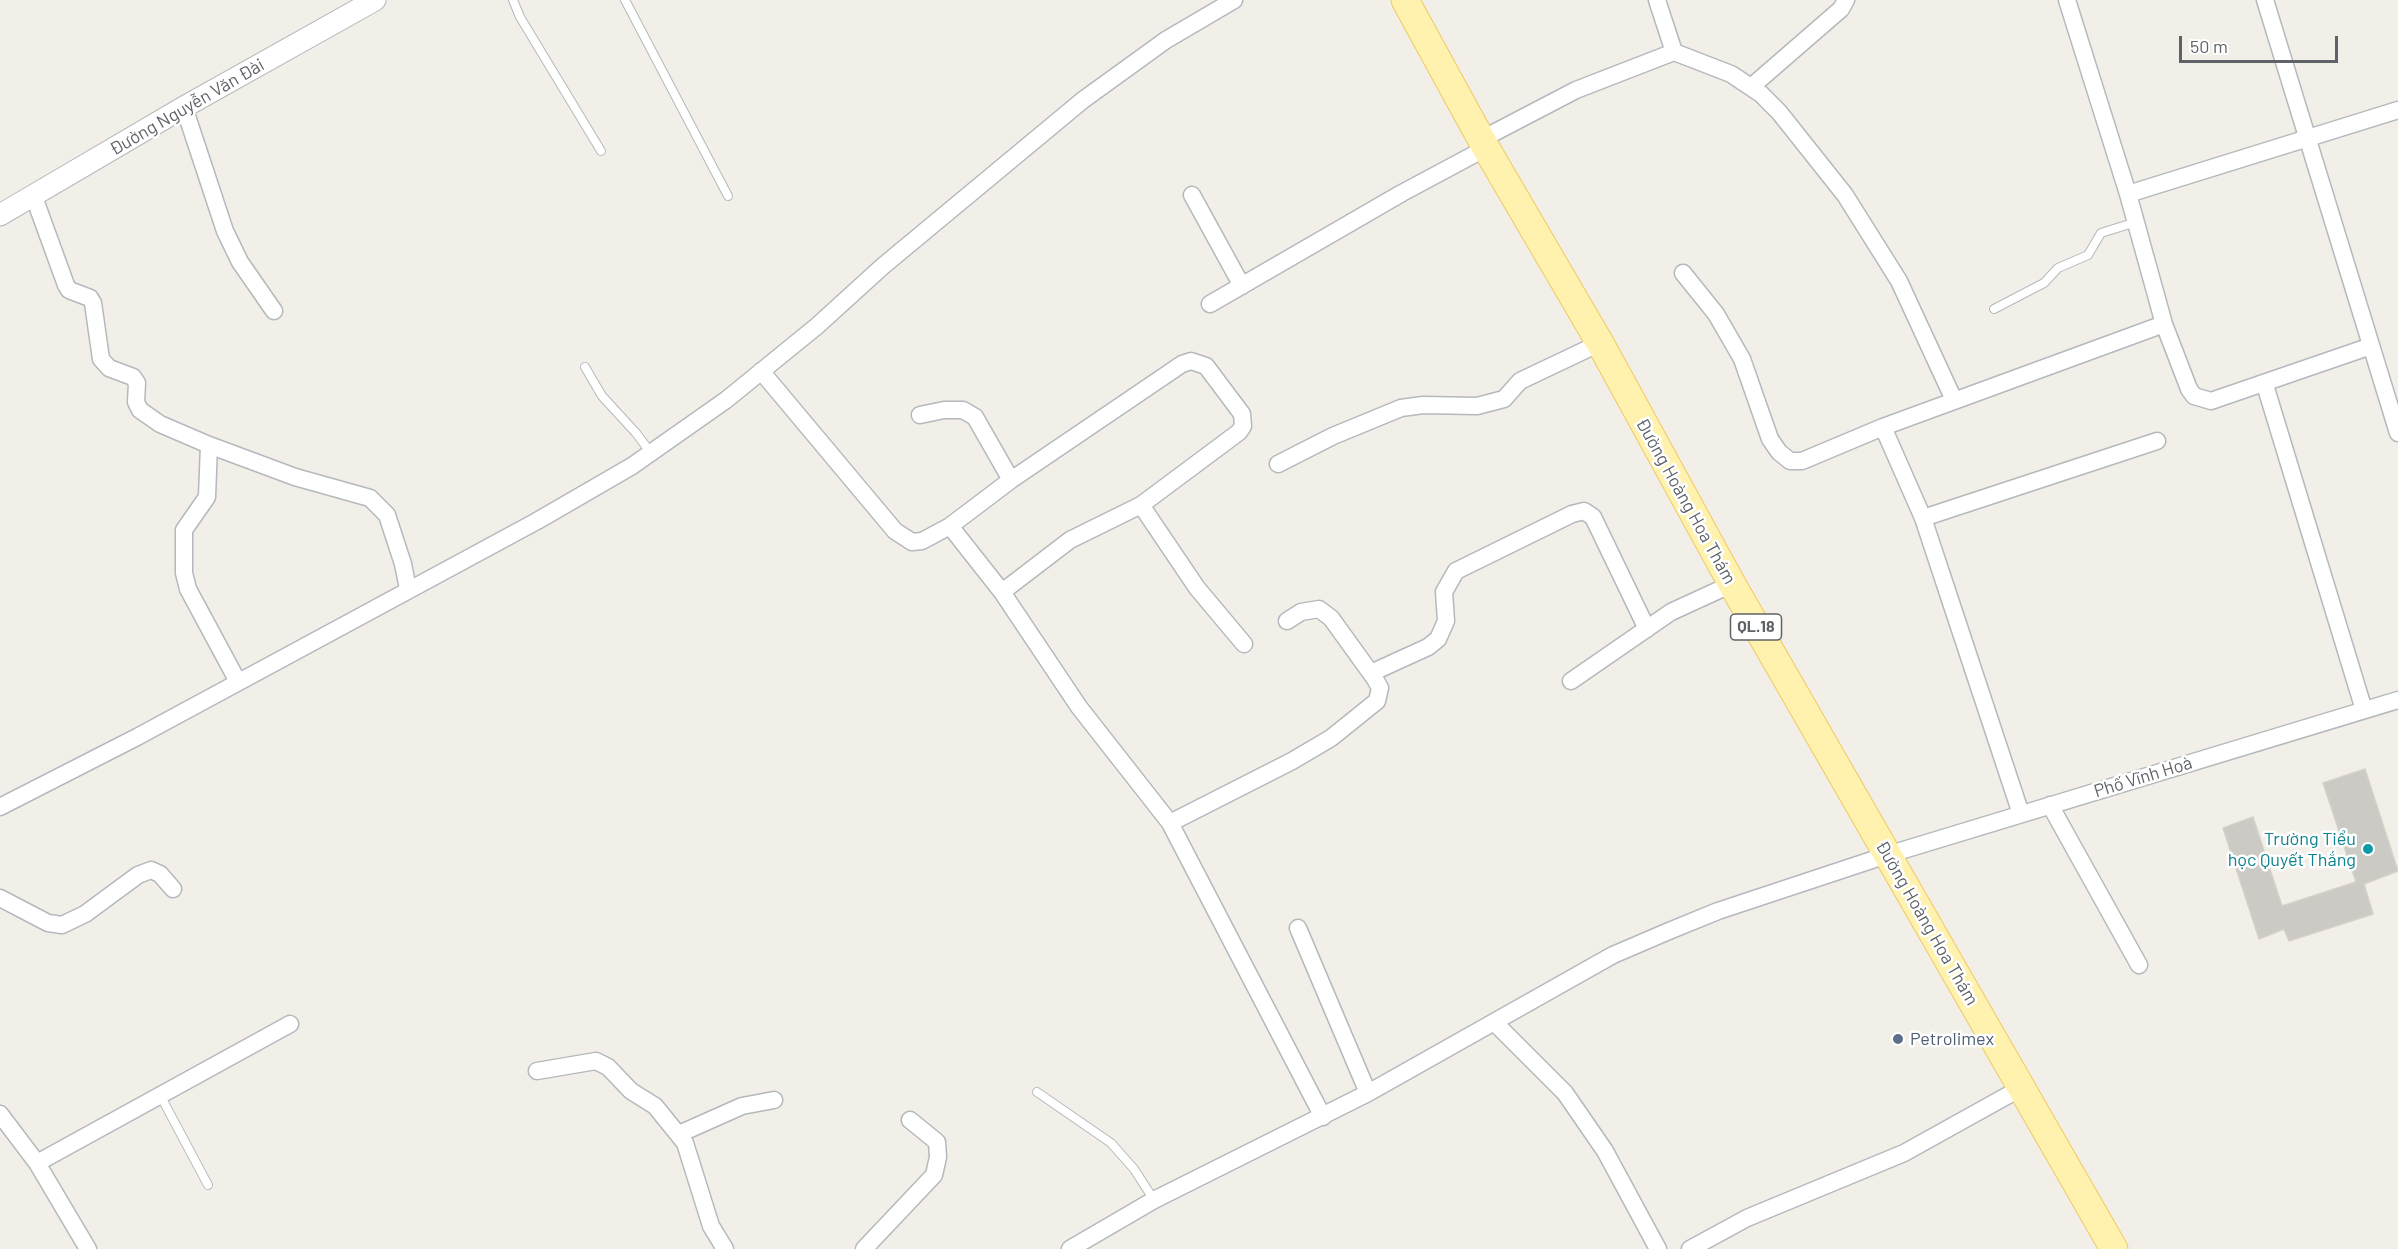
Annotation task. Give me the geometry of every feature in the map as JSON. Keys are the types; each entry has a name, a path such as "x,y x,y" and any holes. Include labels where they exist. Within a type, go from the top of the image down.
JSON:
{"main road":[{"name":"Đường Hoàng Hoa Thám","path":"1406,0 1484,144 1600,343 1732,584 2114,1249"}],"street":[{"name":"Đường Nguyễn Văn Đài","path":"0,215 34,197 184,106 375,0"},
{"path":"0,807 137,737 237,680 537,520 651,453 690,427 761,371 1083,100 1166,40 1234,0"},
{"path":"1657,0 1674,52"},
{"path":"1751,87 1790,50 1841,9 1846,0"},
{"path":"2067,0 2128,194 2164,324 2188,389 2194,396 2211,401 2265,385 2371,346"},
{"path":"2265,0 2398,433"},
{"path":"1210,304 1576,90 1674,52 1731,74 1751,87 1779,112 1845,195 1899,281 1954,400"},
{"path":"184,106 225,231 240,262 274,311"},
{"path":"2128,194 2398,110"},
{"path":"1192,195 1242,286"},
{"path":"34,197 66,285 69,290 90,298 93,303 101,359 104,364 133,377 137,383 136,402 140,410 148,417 209,445 295,477 370,498 379,504 387,515 394,533 408,589"},
{"path":"1683,273 1716,314 1742,359 1770,439 1779,452 1790,461 1802,461 1883,426 2164,324"},
{"path":"1278,464 1333,436 1401,408 1423,405 1477,406 1504,399 1520,381 1600,343"},
{"path":"761,371 903,538 912,542 922,541 950,526 1011,480 1182,364 1191,361 1206,366 1242,414 1243,426 1142,505 1070,540 1002,592"},
{"path":"2265,385 2364,710"},
{"path":"920,415 944,410 963,410 975,417 1011,480"},
{"path":"1883,426 1923,518 2021,814"},
{"path":"1923,518 2157,441"},
{"path":"209,445 210,478 207,497 184,530 184,573 197,607 237,680"},
{"path":"1142,505 1197,588 1244,644"},
{"path":"1371,673 1428,647 1438,639 1446,621 1444,592 1456,571 1572,514 1584,511 1593,517 1647,629"},
{"path":"950,526 1002,592 1079,707 1170,822 1323,1117"},
{"path":"1571,681 1671,612 1732,584"},
{"path":"1170,822 1292,761 1341,731 1377,701 1380,688 1331,618 1319,609 1301,612 1287,621"},
{"name":"Phố Vĩnh Hoà","path":"1070,1249 1154,1200 1368,1093 1613,955 1669,931 1718,911 1887,855 2398,700"},
{"path":"2050,805 2139,965"},
{"path":"0,898 48,923 62,925 85,914 138,875 151,870 160,874 173,889"},
{"path":"1298,928 1368,1093"},
{"path":"1495,1023 1565,1094 1605,1151 1658,1249"},
{"path":"37,1163 290,1024"},
{"path":"537,1071 596,1061 609,1067 631,1091 655,1106 685,1143 711,1226 725,1249"},
{"path":"1690,1249 1747,1218 1904,1154 2021,1088"},
{"path":"679,1134 742,1106 774,1100"},
{"path":"0,1114 37,1163 88,1249"},
{"path":"864,1249 934,1175 938,1157 937,1142 910,1120"}],"lane":[{"path":"513,0 520,17 601,151"},
{"path":"625,0 728,196"},
{"path":"1994,309 2044,283 2058,268 2088,255 2101,233 2136,222"},
{"path":"585,367 602,396 651,453"},
{"path":"1037,1092 1111,1143 1134,1169 1154,1200"},
{"path":"160,1094 208,1185"}],"building":[{"name":"Trường Tiểu học Quyết Thắng","path":"2365,769 2398,871 2364,884 2373,914 2289,941 2284,929 2259,939 2223,828 2253,817 2282,906 2356,882 2323,783"}],"place":[{"name":"Trường Tiểu học Quyết Thắng","path":"2368,849"},
{"name":"Petrolimex","path":"1898,1039"}]}
